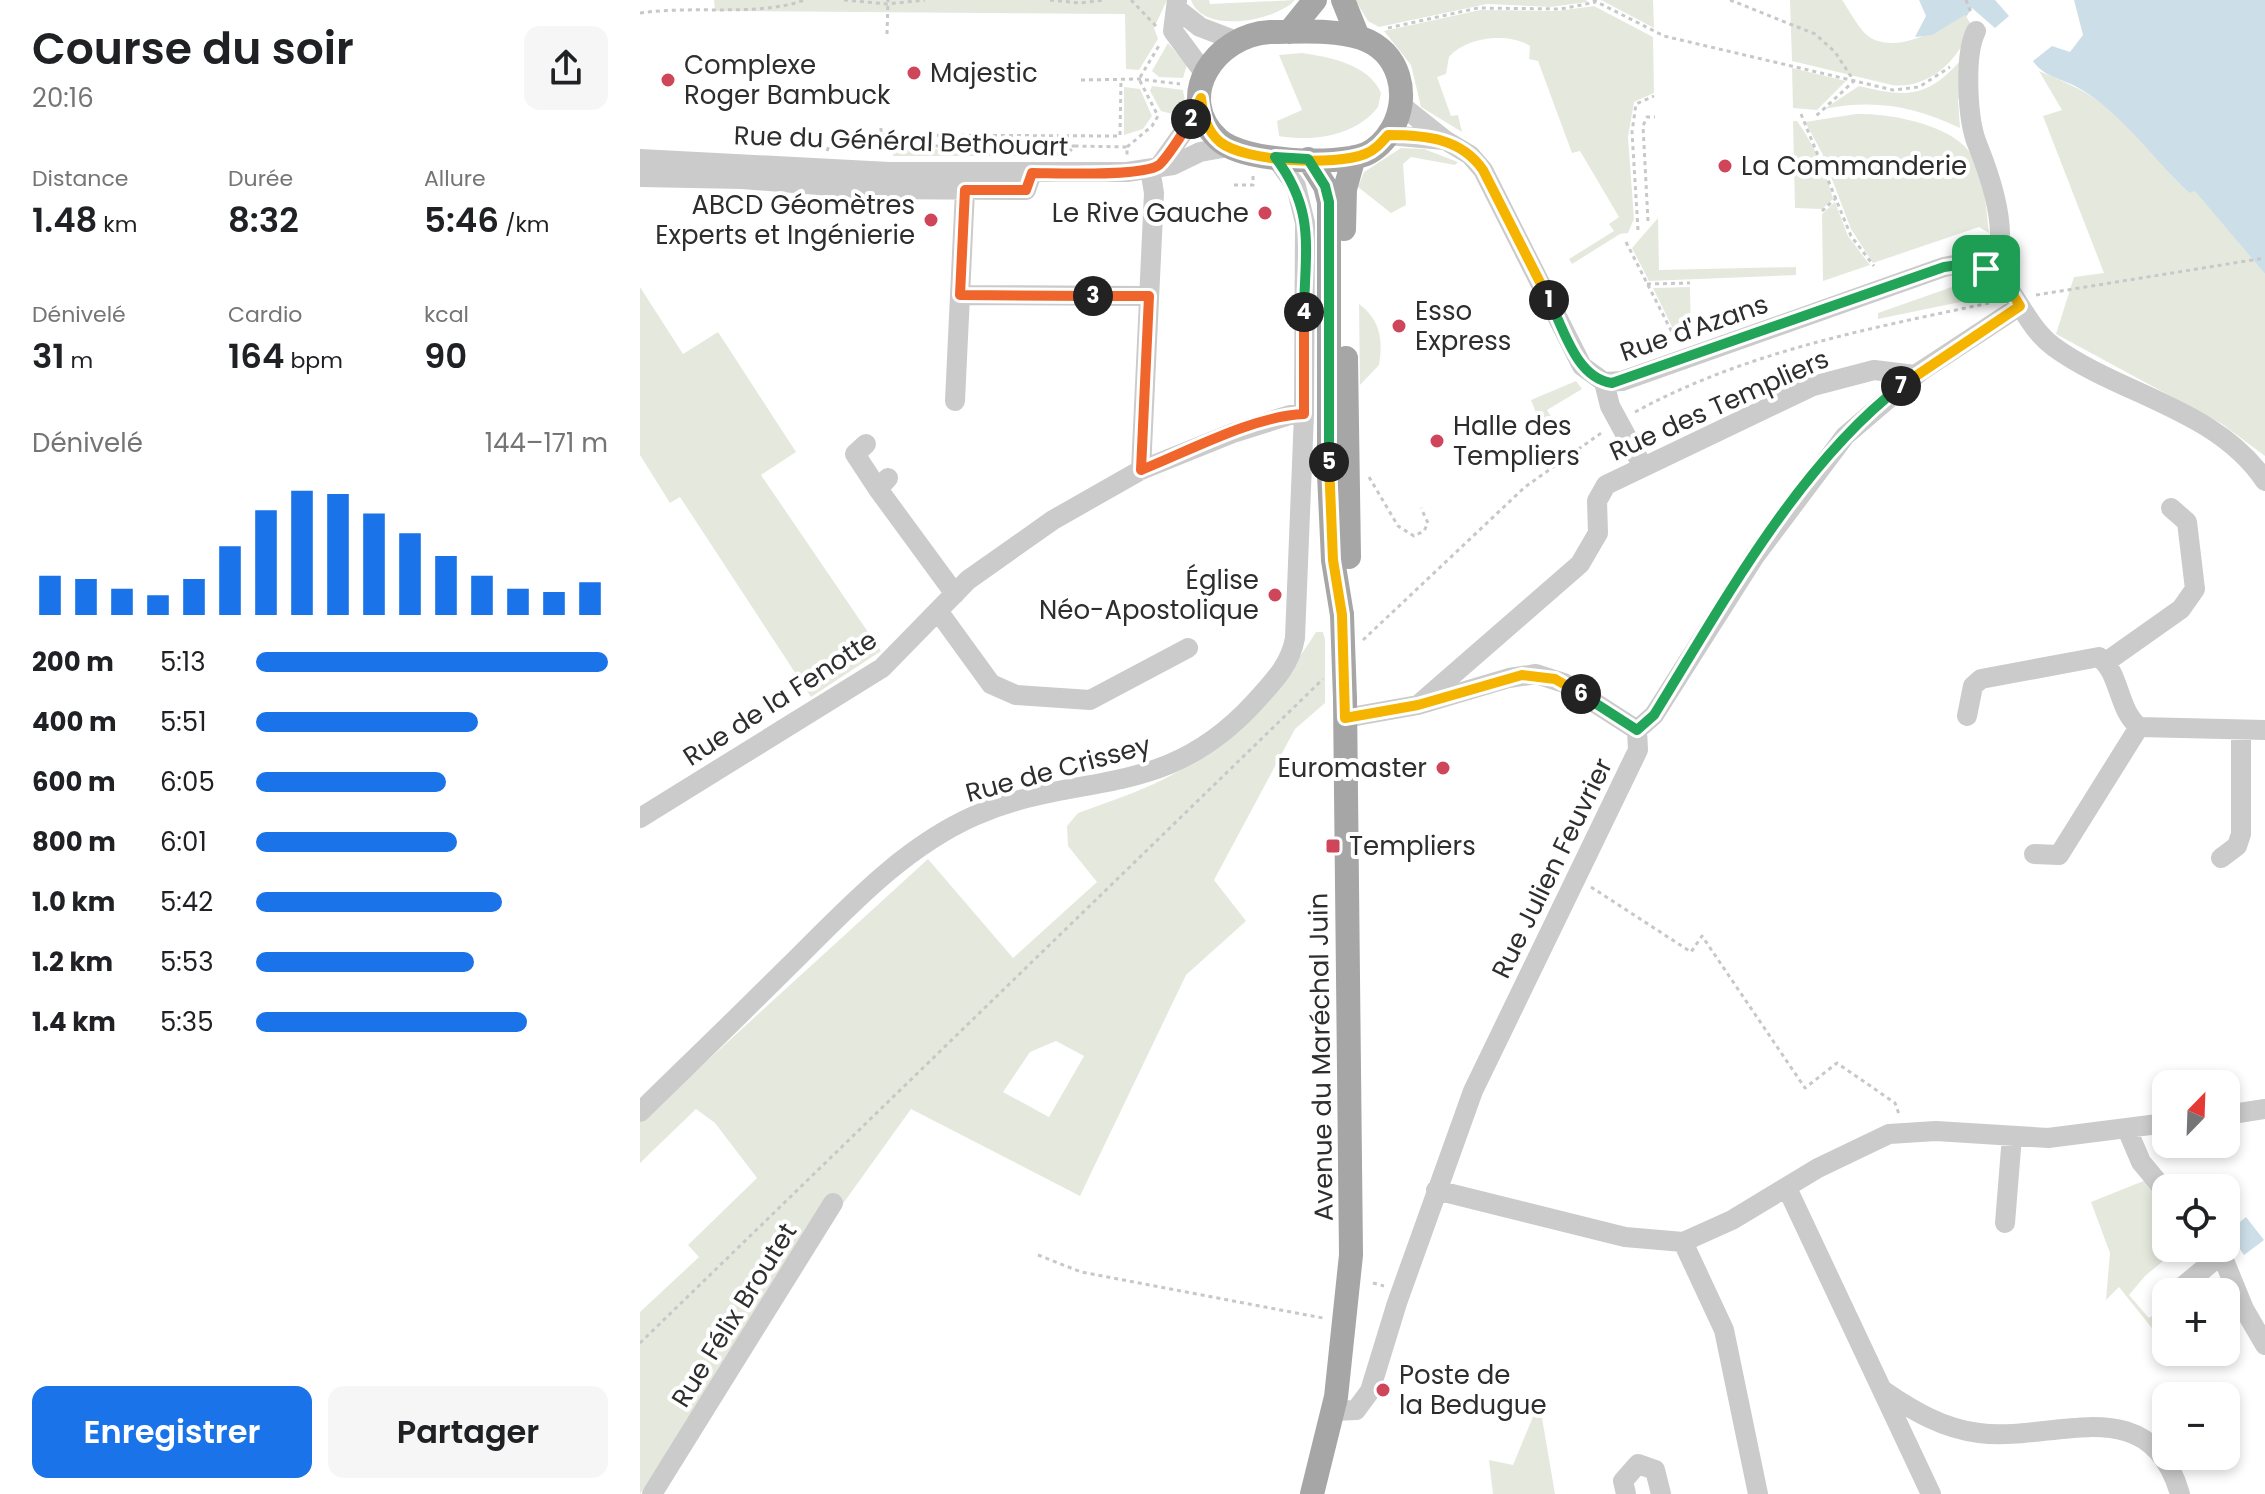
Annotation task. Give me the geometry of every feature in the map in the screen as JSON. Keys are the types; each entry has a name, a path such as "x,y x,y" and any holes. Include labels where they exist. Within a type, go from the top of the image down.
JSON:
{"main road":[{"path":"1289,32 1315,0"},
{"path":"1343,0 1370,33 1393,65 1401,83 1401,105 1388,135 1371,151 1354,157 1308,159 1275,157 1228,147 1208,128 1198,86 1221,50 1234,40 1253,33 1370,33"},
{"name":"Avenue du Maréchal Juin","path":"1342,615 1349,560 1344,210 1354,157"},
{"name":"Avenue du Maréchal Juin","path":"1308,159 1325,186 1329,202 1329,474 1333,560 1342,615 1345,709 1351,1239 1346,1322 1334,1411 1312,1494"}],"street":[{"path":"1177,5 1200,27 1234,40"},
{"path":"1141,470 1155,167 1185,130 1198,86 1173,31 1177,5"},
{"path":"1974,23 1968,53 1976,144 1986,165 2000,233 1986,269 2006,283 2047,342 2206,427 2238,450 2265,481"},
{"name":"Rue d'Azans","path":"1401,105 1445,140 1470,155 1483,170 1582,366 1604,382 1622,381 1944,267 1966,264 1986,269"},
{"path":"1388,135 1445,140"},
{"name":"Rue du Général Bethouart","path":"640,159 889,172 1127,172 1173,165 1200,152 1228,147"},
{"name":"Rue de Crissey","path":"640,1112 824,932 927,840 977,815 1006,805 1124,781 1165,767 1205,746 1244,714 1282,671 1293,651 1304,414 1305,223 1296,186 1275,157"},
{"path":"640,177 1026,190 1032,173"},
{"path":"955,401 965,190"},
{"path":"960,295 1149,296"},
{"path":"1345,709 1418,705 1509,678 1536,674 1564,683 1637,730 1654,715 1755,556 1823,462 1867,414 1915,375 2020,306"},
{"name":"Rue des Templiers","path":"1418,705 1574,570 1598,533 1597,507 1602,488 1642,465 1813,386 1874,370 1915,375"},
{"path":"1604,382 1610,406 1642,465"},
{"name":"Rue de la Fenotte","path":"640,818 882,668 968,580 1053,520 1141,470 1233,433 1290,415 1304,414"},
{"path":"866,444 855,454 883,483 955,594"},
{"path":"2106,662 2181,609 2195,589 2187,522 2171,508"},
{"path":"938,611 991,684 1016,695 1090,700 1188,648"},
{"path":"1967,716 1973,686 1981,679 2099,657 2106,662 2131,720 2139,727 2241,732 2265,730"},
{"path":"2034,854 2059,855 2139,727"},
{"name":"Rue Julien Feuvrier","path":"1334,1411 1356,1410 1370,1391 1436,1190 1484,1067 1638,750 1637,730"},
{"path":"2221,858 2237,846 2241,834 2241,732"},
{"path":"2240,1113 2265,1109"},
{"path":"1436,1190 1625,1237 1683,1242 1722,1226 1873,1140 1907,1131 2048,1138 2152,1125"},
{"path":"2127,1129 2141,1162 2152,1175"},
{"path":"2005,1223 2012,1136"},
{"path":"1787,1188 1931,1494"},
{"name":"Rue Félix Broutet","path":"652,1494 833,1203"},
{"path":"1683,1242 1724,1330 1758,1494"},
{"path":"2191,1278 2209,1262"},
{"path":"2225,1262 2244,1309 2265,1345"},
{"path":"1884,1391 1932,1419 1970,1432 2008,1434 2089,1425 2120,1429 2150,1446 2173,1475 2180,1494"},
{"path":"1626,1494 1623,1481 1638,1464 1655,1470 1661,1494"}],"path":[{"path":"706,0 706,7"},
{"path":"640,13 706,7 776,9 805,0"},
{"path":"844,0 925,0"},
{"path":"1050,0 1080,3 1105,0"},
{"path":"1131,0 1157,27"},
{"path":"1730,0 1825,41 1854,81"},
{"path":"1966,0 1974,23"},
{"path":"1370,33 1478,8 1561,9 1595,1 1664,36 1906,91 1930,82 1968,53"},
{"path":"887,34 888,2"},
{"path":"1139,79 1166,36"},
{"path":"881,135 1120,136 1121,79"},
{"path":"1081,80 1139,79 1198,86"},
{"path":"827,151 829,146 1127,147 1152,126 1158,116 1139,79"},
{"path":"1816,116 1854,81"},
{"path":"1638,230 1632,124 1636,104 1654,96"},
{"path":"1801,114 1851,236 1874,266"},
{"path":"1648,221 1643,126 1647,117 1655,117"},
{"path":"880,160 881,124"},
{"path":"1064,158 1075,146"},
{"path":"1127,147 1127,162"},
{"path":"1234,185 1253,185 1253,178"},
{"path":"1822,211 1836,198"},
{"path":"1626,242 1680,348"},
{"path":"2233,263 2265,258"},
{"path":"1647,284 1690,283"},
{"path":"1363,474 1375,483 1403,531 1414,536 1424,531 1428,523 1421,508"},
{"path":"1585,883 1691,952 1702,936 1805,1088 1837,1063 1895,1103 1907,1131"},
{"path":"1038,1255 1081,1272 1346,1322"}],"shaded area":[{"path":"714,0 1167,0 1154,28 1158,39 1139,70 1126,69 1125,14 715,11"},
{"path":"1191,0 1209,0 1210,4 1295,0 1272,14 1224,21 1198,11"},
{"path":"1355,0 1588,2 1550,7 1487,4 1379,27 1368,21"},
{"path":"1601,0 1653,0 1654,28"},
{"path":"1790,0 1842,0 1865,33 1886,43 1922,36 1965,15 1971,24 1960,49 1942,69 1919,82 1892,85 1792,61"},
{"path":"1919,0 1995,0 2009,16 1995,28 1972,8 1966,17 1932,35 1915,37 1926,16"},
{"path":"2074,0 2265,0 2265,274 2195,191 2189,193 2107,108 2075,86 2046,73 2033,61 2052,46 2070,52 2083,35"},
{"path":"1594,6 1653,37 1654,93 1634,102 1628,137 1634,219 1628,233 1620,234 1572,264 1569,259 1614,231 1609,224 1619,217 1580,151 1572,153 1538,61 1529,59 1530,46 1510,39 1488,39 1466,45 1449,57 1446,74 1437,77 1451,116 1458,115 1462,132 1421,107 1411,65 1384,31 1480,10 1557,11"},
{"path":"1168,43 1187,65 1183,78 1159,77 1152,71"},
{"path":"1302,53 1347,64 1367,75 1381,93 1378,107 1358,125 1333,135 1305,138 1279,136 1277,121 1302,110 1279,55"},
{"path":"1959,62 1965,89 1958,100 1960,128 1926,114 1894,106 1860,105 1824,109 1859,86 1902,93 1925,89"},
{"path":"1792,68 1846,81 1817,110 1793,108"},
{"path":"2039,71 2079,89 2113,113 2189,193 2195,190 2265,274 2265,456 2222,424 2056,334 2074,277 2104,273 2043,116 2062,110"},
{"path":"1152,86 1183,90 1185,101 1180,116 1161,111 1150,91"},
{"path":"1124,87 1140,89 1152,116 1143,129 1124,135"},
{"path":"1856,114 1922,123 1954,137 1966,147 1981,177 1989,233 1979,227 1873,263 1851,229 1822,153 1805,122"},
{"path":"1793,121 1797,121 1809,139 1827,178 1833,199 1822,209 1795,208"},
{"path":"1401,148 1424,149 1458,162 1455,165 1411,157 1403,164 1406,205 1391,213 1358,187 1364,172"},
{"path":"893,149 1069,150 1063,156 893,156"},
{"path":"1835,202 1848,236 1870,265 1823,281 1822,214"},
{"path":"1658,218 1659,270 1796,267 1796,275 1649,281 1632,248"},
{"path":"1969,281 1982,283 1999,294 1878,319 1878,313"},
{"path":"640,287 683,354 718,332 796,452 761,475 881,651 811,697 680,497 670,503 640,455"},
{"path":"1690,287 1691,342 1680,343 1653,288"},
{"path":"1359,304 1376,324 1381,348 1379,365 1360,385"},
{"path":"1576,381 1582,389 1547,410 1553,420 1540,423 1531,400"},
{"path":"1316,632 1323,632 1325,703 1295,729 1214,880 1246,921 1186,975 1080,1196 911,1109 819,1237 790,1261 640,1494 640,1312 699,1257 688,1245 757,1178 715,1123 696,1109 640,1163 640,1122 928,859 1013,958 1097,882 1068,846 1067,826 1078,813 1160,781 1204,754 1258,706","holes":["1056,1041 1084,1056 1049,1117 1003,1092 1030,1052"]},
{"path":"2146,1180 2152,1187 2152,1262 2162,1262 2129,1295 2149,1318 2152,1316 2152,1328 2119,1287 2106,1300 2110,1253 2091,1202"},
{"path":"2246,1217 2264,1240 2244,1255 2240,1249 2240,1222"},
{"path":"1537,1407 1541,1412 1555,1494 1493,1494 1489,1460 1513,1465"}],"place":[{"name":"Majestic","path":"914,73"},
{"name":"Complexe Roger Bambuck","path":"668,80"},
{"name":"La Commanderie","path":"1725,166"},
{"name":"Le Rive Gauche","path":"1265,213"},
{"name":"ABCD Géomètres Experts et Ingénierie","path":"931,220"},
{"name":"Esso Express","path":"1399,326"},
{"name":"Halle des Templiers","path":"1437,441"},
{"name":"Église Néo-Apostolique","path":"1275,595"},
{"name":"Euromaster","path":"1443,768"},
{"name":"Templiers","path":"1333,846"},
{"name":"Poste de la Bedugue","path":"1383,1390"}],"route":[{"path":"1986,269 1966,264 1944,267 1622,381 1604,382 1590,375 1582,366 1483,170 1464,150 1445,140 1388,135 1371,151 1354,157 1308,159 1243,153 1228,147 1208,128 1201,98 1181,136 1165,154 1160,165 1127,172 1032,173 1026,190 965,190 960,295 1149,296 1141,470 1233,433 1290,415 1304,414 1305,223 1296,186 1275,157 1308,159 1325,186 1329,202 1329,474 1333,560 1342,615 1345,718 1418,705 1509,678 1536,674 1564,683 1637,730 1654,715 1755,556 1845,436 1867,414 1921,371 2020,306 2006,283 1986,269"}]}
